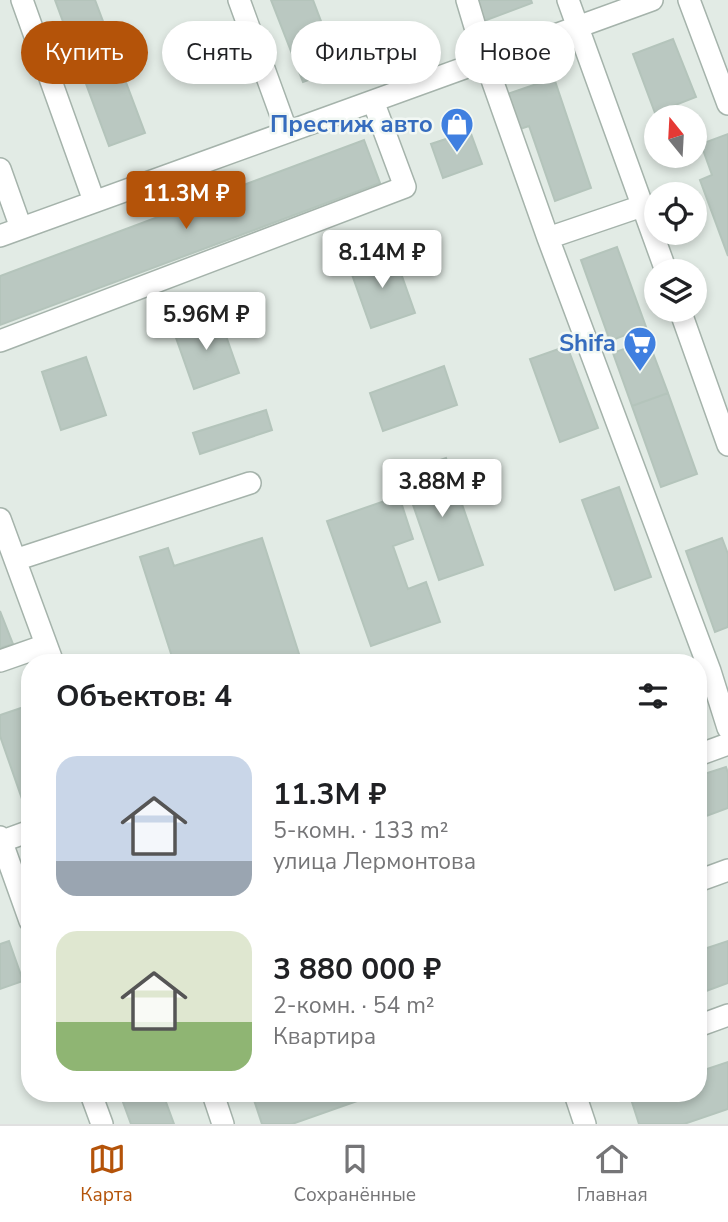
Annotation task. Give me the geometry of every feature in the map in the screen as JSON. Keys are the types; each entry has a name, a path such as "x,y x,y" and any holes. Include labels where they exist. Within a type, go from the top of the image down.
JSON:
{"street":[{"path":"22,0 94,201"},
{"path":"239,0 287,132"},
{"path":"467,0 473,21"},
{"path":"568,0 662,259"},
{"path":"575,28 652,0"},
{"path":"689,0 728,104"},
{"path":"0,236 455,71"},
{"path":"493,84 548,238 704,654"},
{"path":"0,341 405,187 373,101"},
{"path":"0,169 21,228"},
{"path":"548,238 642,206"},
{"path":"684,322 728,445"},
{"path":"15,560 250,483"},
{"path":"0,519 49,654"},
{"path":"0,661 21,658"},
{"path":"707,663 728,728"},
{"path":"707,751 728,744"},
{"path":"21,834 1,840 21,896"},
{"path":"707,878 728,870"},
{"path":"707,1023 728,1015"},
{"path":"95,1102 102,1124"},
{"path":"215,1102 223,1124"},
{"path":"578,1102 585,1124"}],"building":[{"path":"55,0 95,0 103,21 63,21"},
{"path":"271,0 313,0 321,21 291,21 291,51"},
{"path":"477,0 531,0 532,3 484,21"},
{"path":"673,39 696,97 676,105 652,105 633,54"},
{"path":"86,84 127,84 145,133 109,146"},
{"path":"537,84 556,84 591,188 555,201 529,126 514,131 502,96"},
{"name":"Престиж авто","path":"470,131 482,164 443,178 431,144"},
{"path":"728,134 728,256 707,199 707,182 700,180 712,175 707,161 707,142"},
{"path":"364,140 380,183 0,325 0,276"},
{"path":"617,247 646,327 610,341 581,260"},
{"path":"393,251 415,313 371,328 349,266"},
{"path":"219,316 239,373 194,389 174,332"},
{"name":"Shifa","path":"648,340 668,393 632,406 613,353"},
{"path":"567,346 598,428 560,442 530,359"},
{"path":"86,357 106,415 61,430 42,372"},
{"path":"444,366 457,405 383,431 370,393"},
{"path":"668,393 697,474 661,487 632,406"},
{"path":"266,410 272,430 200,454 193,433"},
{"path":"446,458 483,565 439,580 402,473"},
{"path":"619,487 651,577 615,590 582,500"},
{"path":"399,496 413,539 393,546 408,589 426,582 440,622 371,646 327,521"},
{"path":"262,538 299,654 171,654 140,557 168,548 174,566"},
{"path":"722,538 728,554 728,627 715,632 686,551"},
{"path":"0,611 13,644 0,648"},
{"path":"21,708 21,796 0,736 0,715"},
{"path":"726,767 728,773 728,808 707,816 707,773"},
{"path":"9,941 21,982 0,989 0,944"},
{"path":"728,941 728,983 707,991 707,948"},
{"path":"728,1062 728,1109 684,1124 639,1124 632,1102 707,1102 707,1069"},
{"path":"123,1102 166,1102 174,1124 131,1124"},
{"path":"255,1102 354,1102 292,1124 262,1124"}],"place":[{"name":"Престиж авто","path":"457,154"},
{"name":"Shifa","path":"640,373"}]}
